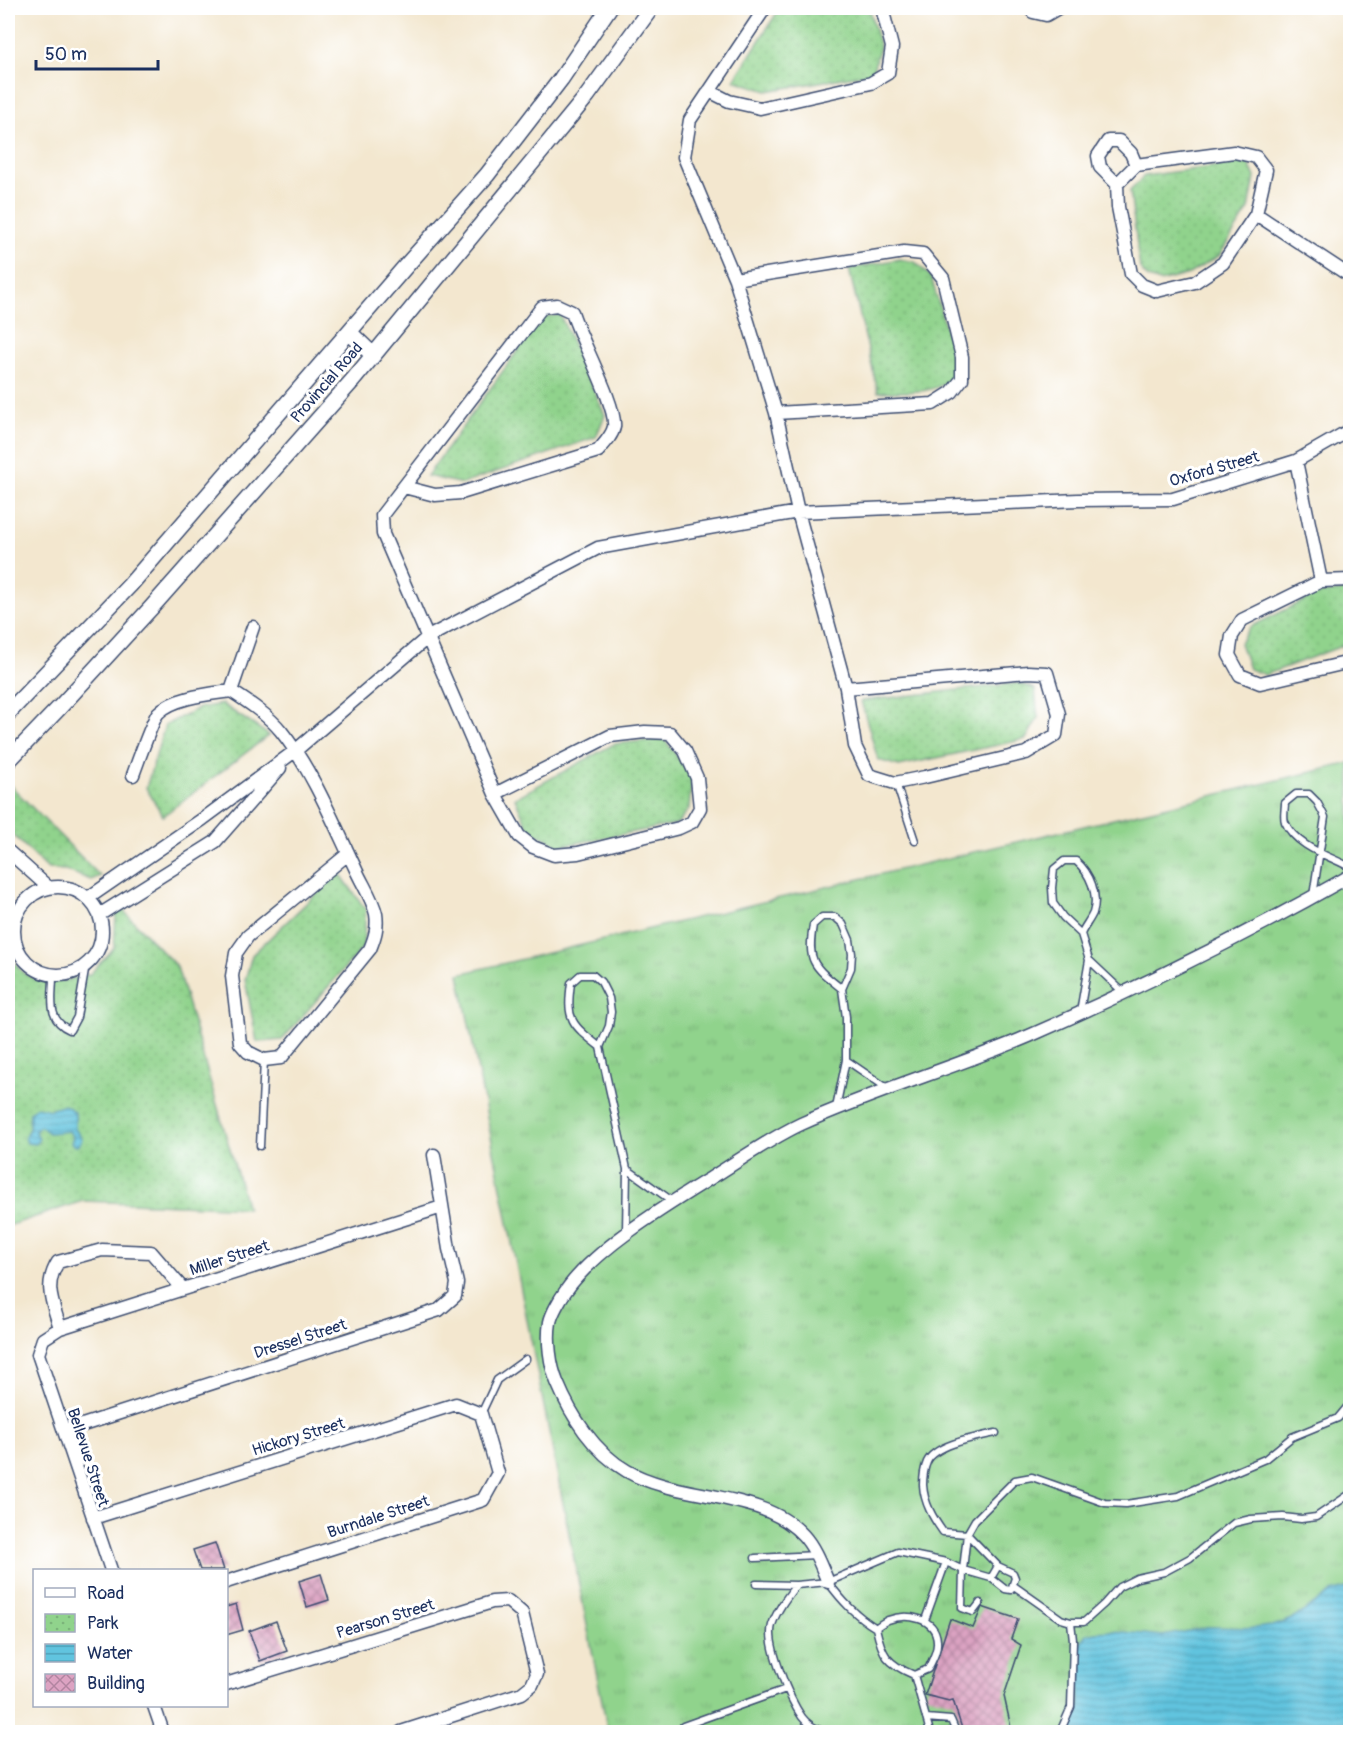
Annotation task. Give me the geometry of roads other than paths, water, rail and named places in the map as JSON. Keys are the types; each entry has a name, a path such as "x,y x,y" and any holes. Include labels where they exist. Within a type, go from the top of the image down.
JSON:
{"street":[{"name":"Provincial Road","path":"8,713 130,585 487,175 561,79 609,8"},
{"name":"Provincial Road","path":"8,761 151,608 373,355 587,96 651,8"},
{"path":"765,8 690,120 684,157 735,279 776,413 798,512 846,688 855,746 868,775 896,783 1026,753 1056,735 1059,714 1047,673 1028,672 846,688"},
{"path":"709,92 729,101 760,108 872,83 888,73 892,47 882,8"},
{"path":"1032,8 1033,12 1046,15 1058,8"},
{"path":"1117,184 1136,165 1234,152 1256,157 1266,170 1256,214 1223,263 1195,282 1157,291 1142,285 1131,274 1118,207 1117,184 1100,167 1098,156 1108,141 1119,141 1131,153 1136,165"},
{"path":"1256,214 1350,276"},
{"path":"735,279 904,252 923,254 943,278 962,357 962,379 952,392 933,404 776,413"},
{"path":"404,487 435,495 460,493 598,451 614,429 614,411 578,332 572,312 557,305 542,307 382,515 382,534 495,794 519,836 533,847 554,855 578,853 679,828 692,822 700,808 697,778 685,751 670,733 645,732 610,736 495,794"},
{"path":"349,332 373,355"},
{"name":"Oxford Street","path":"295,751 428,637 598,548 798,512 1078,500 1173,499 1296,461 1350,430"},
{"path":"1296,461 1321,581"},
{"path":"1350,580 1321,581 1242,620 1232,636 1229,654 1240,675 1260,683 1350,662"},
{"path":"231,691 253,627"},
{"path":"133,775 158,714 177,702 202,695 231,691 279,729 295,751 324,803 348,854 375,912 376,934 370,949 281,1058 264,1060 248,1052 240,1042 232,976 236,953 249,936 348,854"},
{"path":"88,898 203,819 295,751"},
{"path":"99,915 215,842 295,751"},
{"path":"8,851 48,887"},
{"path":"828,1582 817,1556 803,1535 783,1518 758,1507 661,1486 626,1471 596,1445 574,1418 552,1366 550,1320 565,1291 599,1255 626,1235 769,1141 836,1109 1027,1037 1124,993 1350,876"},
{"path":"62,886 76,890 88,898 99,915 102,929 101,943 95,955 86,965 70,974 52,976 38,971 12,952 13,924 17,912 35,892 48,887 62,886"},
{"path":"8,903 17,912"},
{"name":"Dressel Street","path":"64,1431 439,1310 455,1296 457,1283 434,1155"},
{"name":"Miller Street","path":"38,1354 43,1339 60,1328 442,1207"},
{"path":"60,1328 49,1291 51,1273 58,1262 102,1250 151,1252 183,1289"},
{"path":"38,1354 110,1569"},
{"name":"Bellevue Street","path":"38,1354 110,1569"},
{"name":"Hickory Street","path":"93,1518 456,1404 481,1414"},
{"name":"Burndale Street","path":"228,1581 483,1500 498,1473 481,1414"},
{"name":"Pearson Street","path":"228,1683 492,1602 508,1601 522,1613 537,1674 532,1685 522,1693 401,1732"},
{"path":"155,1707 163,1732"}],"lane":[{"path":"896,783 915,841"},
{"path":"1313,897 1321,852 1325,817 1317,802 1309,794 1296,794 1285,803 1284,821 1302,842 1321,852 1350,867"},
{"path":"1080,1012 1089,960 1081,934 1063,917 1053,903 1054,869 1064,861 1076,861 1085,869 1092,884 1093,913 1081,934"},
{"path":"836,1109 846,1060 846,1017 842,989 851,968 852,954 850,940 843,924 835,916 822,917 813,925 810,944 812,959 822,973 842,989"},
{"path":"1089,960 1124,993"},
{"path":"52,976 53,1017 60,1026 70,1030 77,1017 86,965"},
{"path":"600,1047 580,1031 570,1017 568,1002 571,983 580,975 593,975 601,982 609,998 611,1012 609,1026 600,1047 627,1169 626,1235"},
{"path":"260,1146 264,1060"},
{"path":"846,1060 887,1088"},
{"path":"627,1169 673,1202"},
{"path":"481,1414 497,1380 526,1359"},
{"path":"980,1603 973,1612 962,1608 967,1534 975,1520 1015,1480 1032,1478 1105,1503 1126,1504 1178,1496 1265,1459 1292,1437 1338,1418 1348,1406 1350,1398"},
{"path":"756,1584 796,1585 828,1582 898,1552 946,1562 963,1570 991,1578 1005,1589 1011,1590 1016,1578 1013,1573 998,1566 967,1534 943,1532 923,1497 923,1477 927,1460 953,1444 996,1433"},
{"path":"1014,1586 1061,1619 1084,1622 1119,1587 1137,1578 1164,1572 1190,1558 1234,1523 1251,1519 1316,1517 1350,1494"},
{"path":"756,1558 817,1556"},
{"path":"925,1620 946,1562"},
{"path":"991,1578 998,1566"},
{"path":"828,1582 842,1602 876,1628 879,1643 888,1662 914,1675 928,1669 937,1641 932,1627 925,1620 912,1617 899,1618 888,1620 876,1628"},
{"path":"796,1585 784,1600 772,1626 771,1644 786,1689 803,1718 816,1729 824,1732"},
{"path":"1060,1732 1071,1707 1071,1622"},
{"path":"914,1675 930,1732"},
{"path":"682,1726 786,1689"},
{"path":"926,1718 951,1720 956,1732"}],"water":[{"path":"64,1105 75,1113 75,1129 82,1139 79,1145 75,1146 71,1143 73,1137 69,1131 49,1133 40,1126 35,1131 39,1138 36,1144 27,1143 25,1137 29,1129 30,1112 36,1107 50,1110"},
{"path":"1350,1587 1350,1732 1069,1732 1080,1707 1079,1646 1087,1634 1113,1631 1163,1636 1209,1627 1273,1626 1294,1618 1332,1592"}]}
